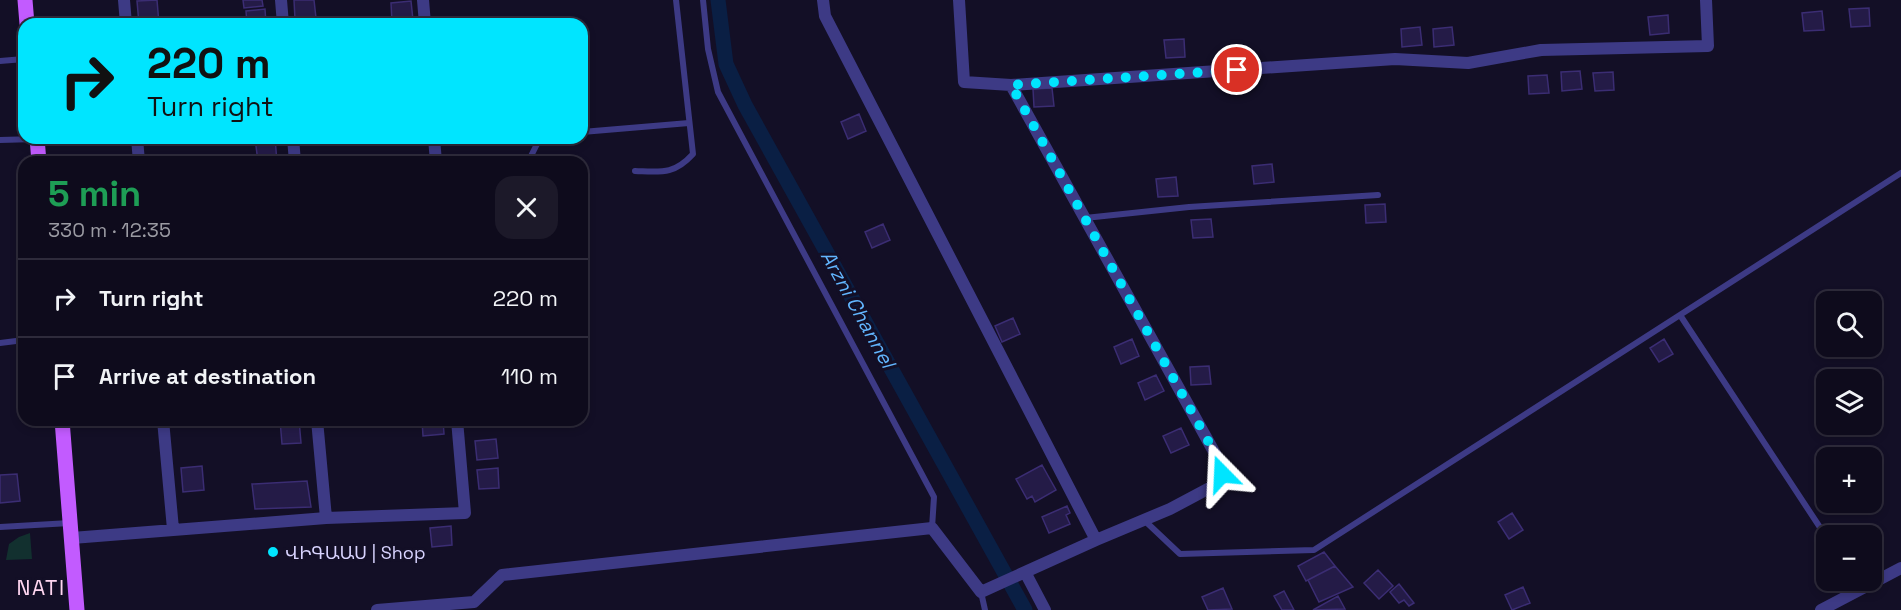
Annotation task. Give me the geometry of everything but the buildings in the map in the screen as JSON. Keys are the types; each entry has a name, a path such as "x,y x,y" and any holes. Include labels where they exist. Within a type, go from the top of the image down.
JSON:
{"main road":[{"path":"25,0 26,18"},
{"path":"62,426 77,610"}],"street":[{"path":"124,0 126,18"},
{"path":"281,0 282,18"},
{"path":"423,0 424,18"},
{"path":"823,0 825,16 1096,540"},
{"path":"960,0 964,82 1011,85 1395,59 1468,63 1541,50 1708,46 1706,0"},
{"path":"377,610 474,602 502,574 932,528 981,592 1170,509 1217,484 1222,474 1218,459 1011,85"},
{"path":"164,426 174,528"},
{"path":"318,426 326,519"},
{"path":"71,530 174,528 465,513 458,426"},
{"path":"1882,576 1901,568"},
{"path":"1020,575 1045,610"},
{"path":"1821,610 1849,591"}],"lane":[{"path":"635,171 661,172 682,167 693,154 676,0"},
{"path":"704,0 708,50 718,92 934,497 932,528"},
{"path":"0,62 18,60"},
{"path":"588,131 689,123"},
{"path":"0,140 18,140"},
{"path":"1143,520 1180,554 1314,550 1901,173"},
{"path":"1084,218 1189,207 1378,195"},
{"path":"1680,315 1818,525"},
{"path":"0,343 18,341"},
{"path":"0,527 71,530"},
{"path":"981,592 985,610"}],"green space":[{"path":"30,533 32,559 6,560 9,544"}],"waterway":[{"name":"Arzni Channel","path":"718,0 726,64 745,105 1025,610"}],"place":[{"name":"ՎԻԳԱԱՍ | Shop","path":"273,552"}],"district":[{"name":"NATI","path":"41,587"}],"route":[{"path":"1222,474 1218,459 1011,85 1237,70"}]}
